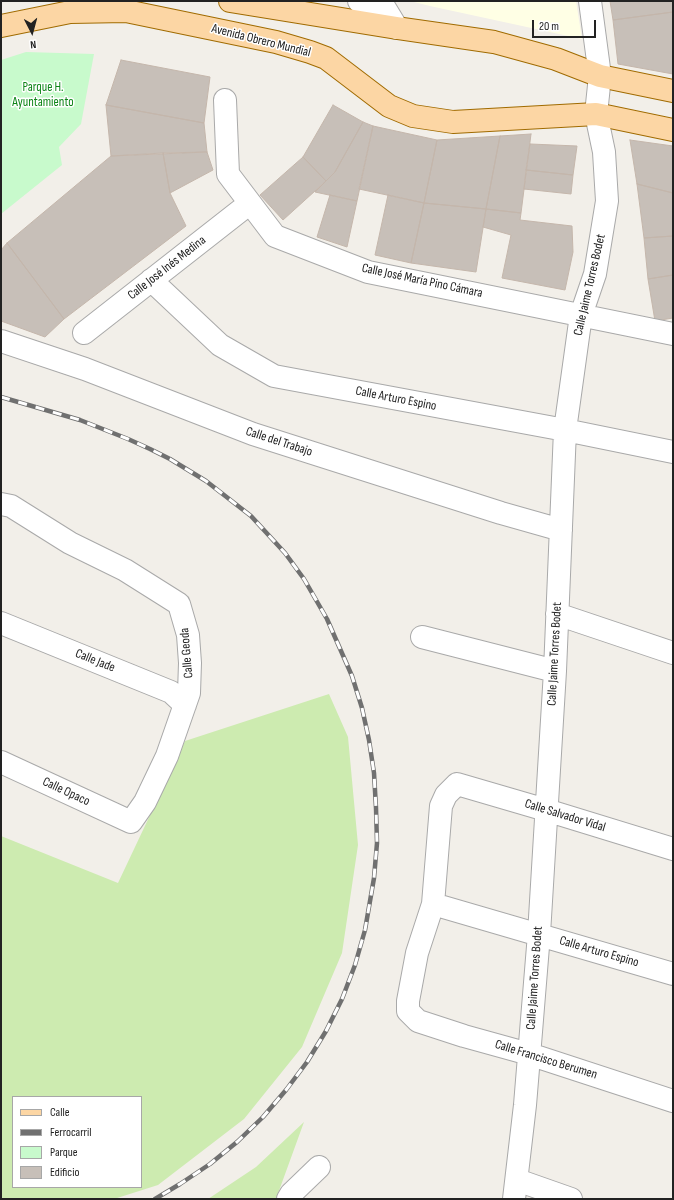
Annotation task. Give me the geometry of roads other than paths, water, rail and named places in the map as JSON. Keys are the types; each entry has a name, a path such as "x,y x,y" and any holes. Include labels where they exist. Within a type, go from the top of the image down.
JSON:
{"main road":[{"path":"230,1 494,42 556,59 600,76 673,91"},
{"name":"Avenida Obrero Mundial","path":"1,26 70,12 126,11 276,42 310,52 326,58 389,106 412,116 453,122 596,114 673,130"}],"street":[{"path":"359,1 383,6 397,28"},
{"name":"Calle Jaime Torres Bodet","path":"515,1190 529,1054 539,934 555,671 565,430 581,315 595,274 608,201 604,152 596,114 600,76 590,1"},
{"name":"Calle José María Pino Cámara","path":"225,100 228,174 275,236 368,272 673,334"},
{"name":"Calle José Inés Medina","path":"84,333 250,203"},
{"name":"Calle Arturo Espino","path":"151,280 220,345 274,376 565,430 673,452"},
{"name":"Calle del Trabajo","path":"1,341 85,369 253,434 501,513 561,530"},
{"name":"Calle Geoda","path":"1,504 11,506 70,544 125,570 178,604 188,635 190,663 189,693 167,756 145,802 131,822"},
{"path":"557,614 671,646"},
{"name":"Calle Jade","path":"1,623 171,692 185,705"},
{"path":"422,637 555,671"},
{"name":"Calle Opaco","path":"1,762 131,822"},
{"name":"Calle Salvador Vidal","path":"433,904 442,806 446,795 457,784 673,849"},
{"name":"Calle Arturo Espino","path":"433,904 673,974"},
{"name":"Calle Francisco Berumen","path":"433,904 417,953 408,1001 408,1011 418,1021 464,1036 529,1054 673,1101"},
{"path":"288,1199 291,1194 319,1167"},
{"path":"515,1190 572,1199"}],"railway":[{"path":"1,397 80,420 150,449 170,459 206,481 251,516 285,553 304,579 327,619 352,676 362,708 369,740 374,773 376,808 377,843 374,878 365,930 355,965 342,999 326,1031 307,1062 263,1117 237,1142 210,1164 155,1199"}],"park label":[{"name":"Parque H. Ayuntamiento","path":"43,96"}]}
